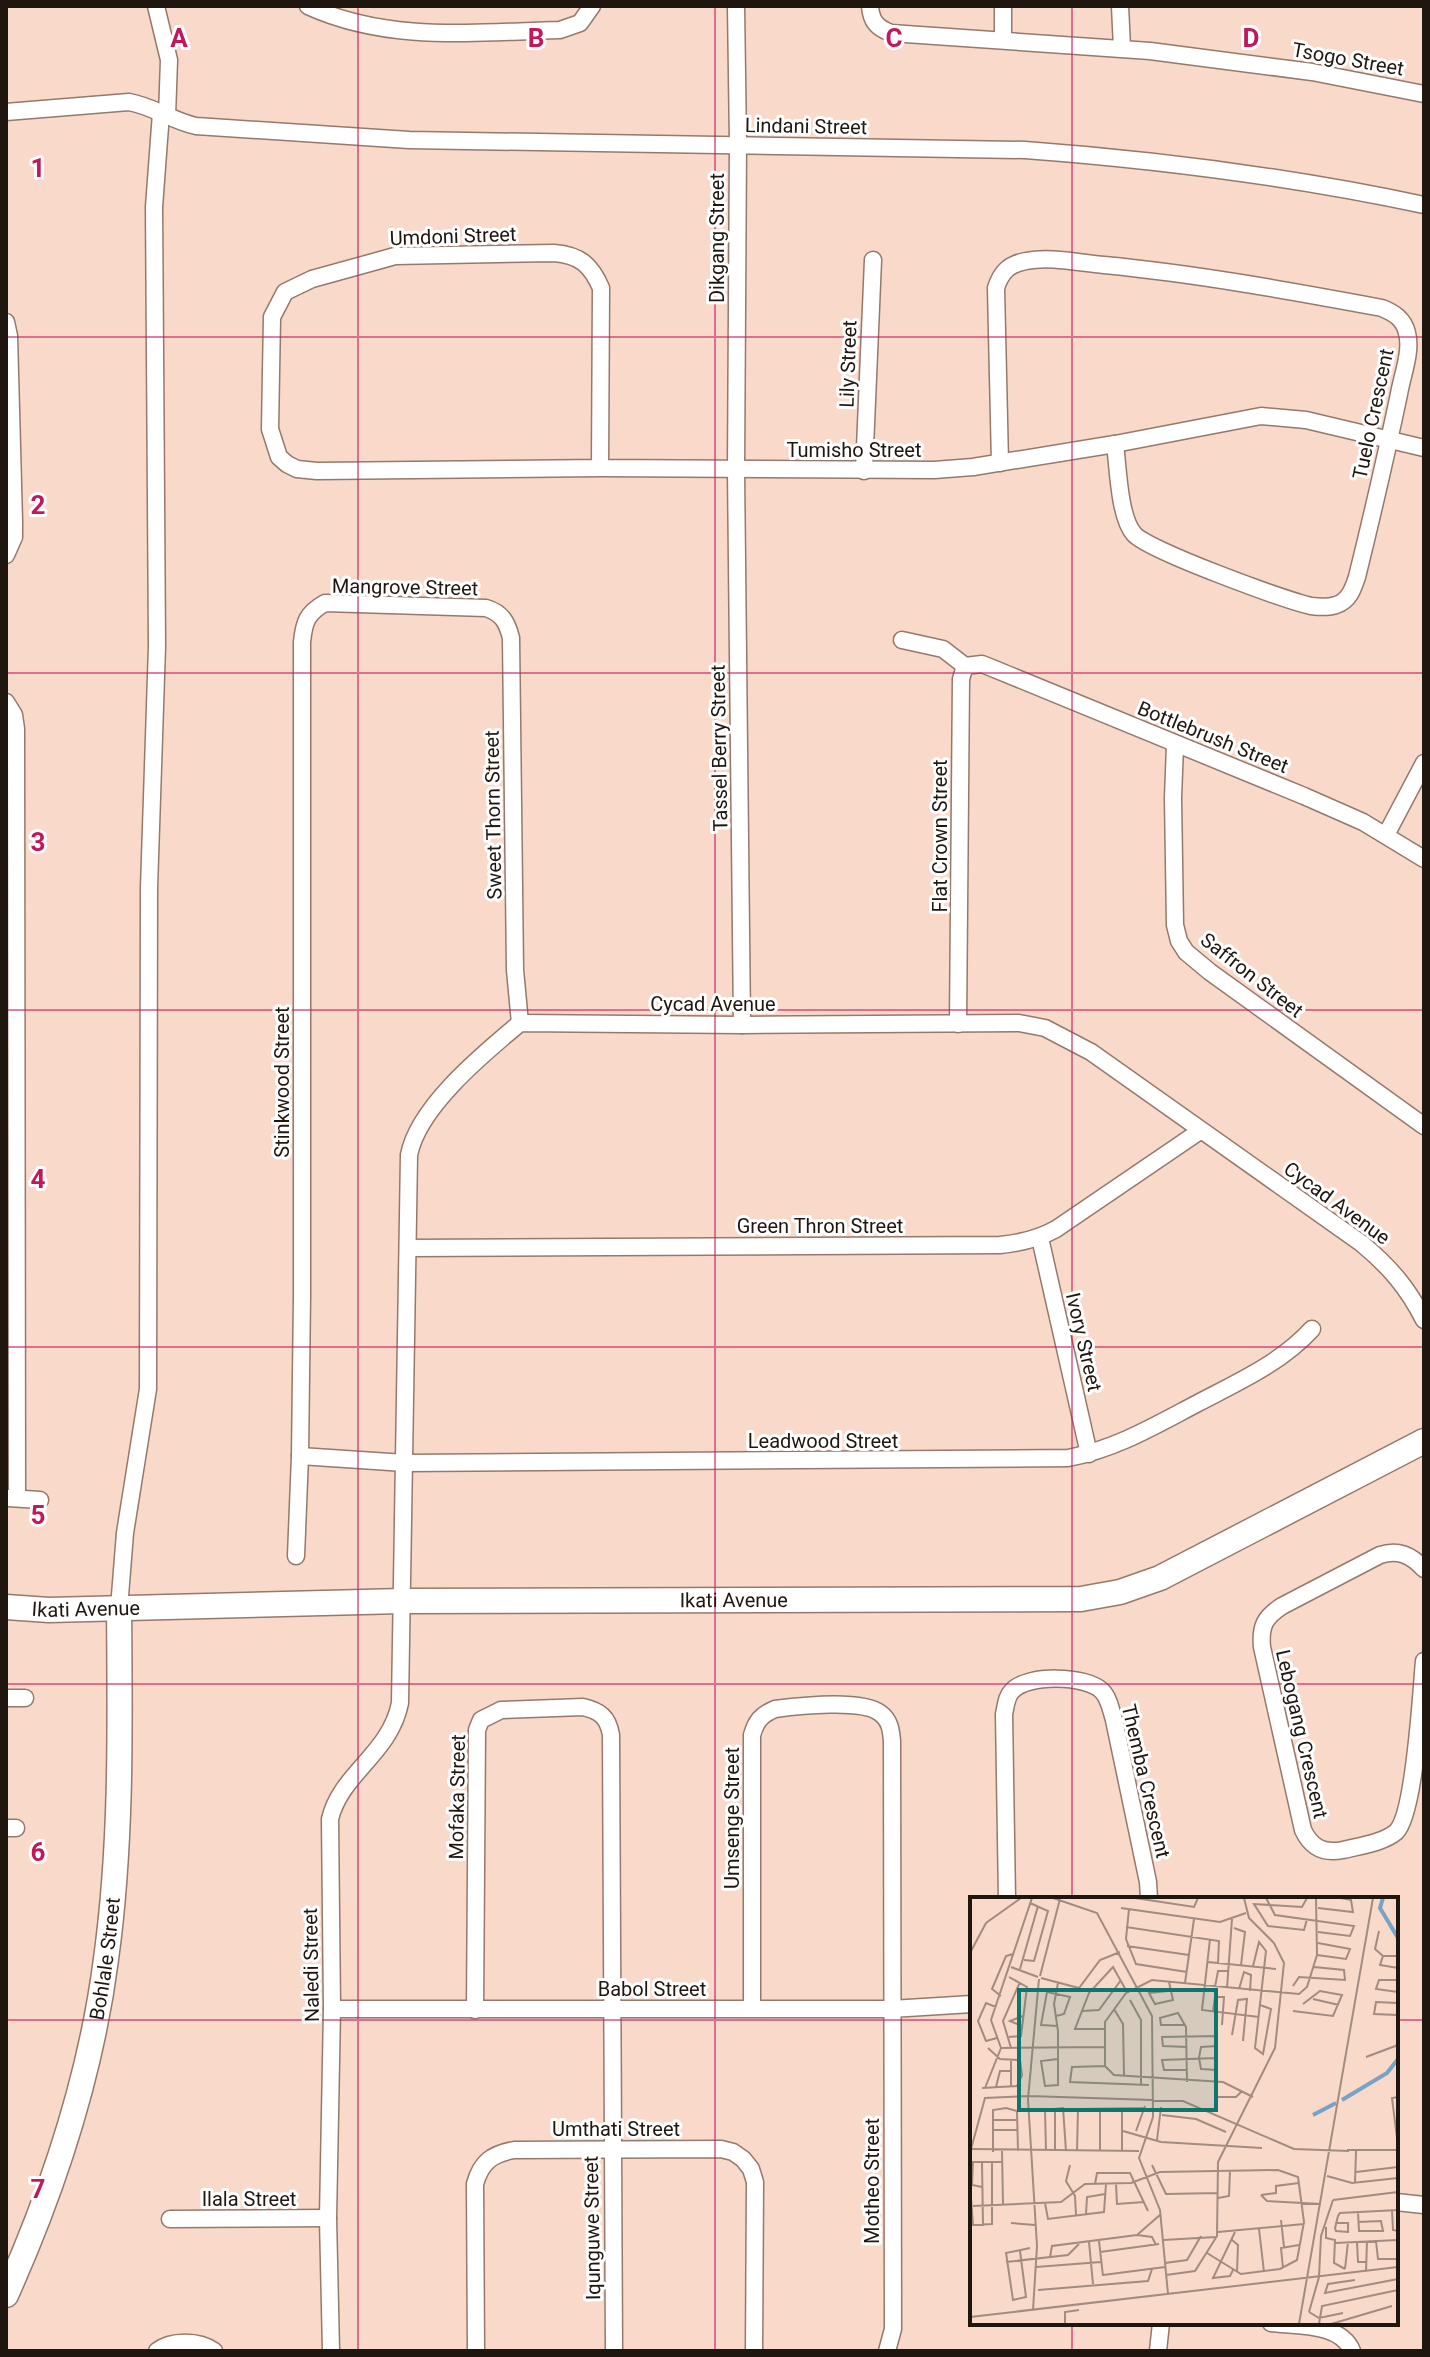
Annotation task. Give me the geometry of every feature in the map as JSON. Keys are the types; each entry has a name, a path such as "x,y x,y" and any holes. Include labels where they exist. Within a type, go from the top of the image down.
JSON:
{"street":[{"path":"119,1608 125,1533 148,1389 149,888 157,646 154,207 169,60 156,6"},
{"path":"308,6 355,22 422,34 560,30 580,23 592,6"},
{"name":"Dikgang Street","path":"736,6 736,470"},
{"name":"Tsogo Street","path":"870,6 874,22 891,33 1122,48 1301,70 1424,94"},
{"path":"1003,6 1003,39"},
{"path":"1120,6 1122,48"},
{"name":"Lindani Street","path":"6,112 129,102 142,104 183,123 409,140 1025,150 1250,173 1424,205"},
{"name":"Umdoni Street","path":"279,457 270,429 271,331 277,304 285,292 312,279 395,256 554,253 566,254 588,264 601,288 600,468"},
{"name":"Lily Street","path":"864,471 873,260"},
{"name":"Tuelo Crescent","path":"1000,463 996,288 1007,268 1028,260 1130,267 1278,288 1382,308 1402,321 1408,345 1389,441 1353,591 1342,603 1320,607 1308,605 1189,562 1142,541 1132,532 1126,520 1115,444"},
{"path":"6,322 9,336 9,434 14,537 6,555"},
{"name":"Tumisho Street","path":"279,457 297,469 317,471 600,468 934,470 1000,463 1261,416 1306,420 1424,448"},
{"name":"Tassel Berry Street","path":"736,470 742,1025"},
{"name":"Mangrove Street","path":"312,610 325,603 342,602 475,607 497,611"},
{"name":"Stinkwood Street","path":"296,1556 300,1456 302,642 304,622 312,610"},
{"name":"Sweet Thorn Street","path":"497,611 511,638 515,970 520,1023"},
{"name":"Bottlebrush Street","path":"902,640 943,649 974,665 1304,796 1386,835 1424,859"},
{"name":"Flat Crown Street","path":"958,1024 961,679 974,665"},
{"path":"6,702 14,715 16,729 10,962 11,1498 40,1500"},
{"name":"Saffron Street","path":"1175,745 1174,908 1179,941 1186,952 1424,1126"},
{"path":"1386,835 1424,763"},
{"path":"402,1601 407,1174 412,1139 432,1107 520,1023"},
{"name":"Cycad Avenue","path":"520,1023 1019,1023 1060,1034 1091,1052 1361,1243 1417,1287 1424,1320"},
{"name":"Green Thron Street","path":"408,1248 1000,1245 1040,1238 1075,1218 1200,1131"},
{"name":"Ivory Street","path":"1040,1238 1089,1454"},
{"name":"Leadwood Street","path":"300,1456 405,1463 1046,1459 1089,1454 1139,1434 1258,1371 1288,1353 1312,1329"},
{"name":"Ikati Avenue","path":"6,1607 49,1610 402,1601 1059,1600 1102,1596 1139,1586 1177,1570 1424,1441"},
{"name":"Lebogang Crescent","path":"1424,1569 1405,1554 1380,1555 1282,1606 1269,1614 1263,1623 1262,1647 1303,1830 1316,1848 1338,1851 1377,1841 1396,1832 1418,1778 1424,1661"},
{"name":"Naledi Street","path":"331,2351 328,2218 332,2009 330,1819 333,1804 341,1791 389,1736 396,1721 400,1703 402,1601"},
{"name":"Bohlale Street","path":"6,2295 58,2166 92,2042 106,1960 119,1791 119,1608"},
{"name":"Themba Crescent","path":"1007,1897 1004,1714 1007,1699 1019,1685 1040,1680 1089,1683 1105,1695 1114,1720 1149,1897"},
{"path":"6,1698 25,1698"},
{"name":"Umsenge Street","path":"752,2008 752,1735 755,1723 763,1714 775,1709 857,1706 872,1708 883,1714 890,1724 892,1741 891,2009"},
{"name":"Mofaka Street","path":"475,2010 477,1730 481,1720 501,1710 583,1707 604,1716 611,1735 613,2009"},
{"name":"Babol Street","path":"332,2009 891,2009 970,2004"},
{"name":"Iqunguwe Street","path":"613,2009 611,2148 614,2351"},
{"name":"Motheo Street","path":"887,2351 893,2329 891,2009"},
{"name":"Umthati Street","path":"476,2351 475,2184 479,2170 487,2159 514,2150 611,2148 721,2149 733,2152 751,2169 755,2182 754,2351"},
{"path":"1398,2202 1424,2205"},
{"name":"Ilala Street","path":"170,2219 328,2218"},
{"path":"1158,2351 1161,2325"},
{"path":"1286,2325 1332,2331 1342,2336 1352,2351"},
{"path":"157,2351 167,2344 178,2343 199,2344 214,2351"}]}
